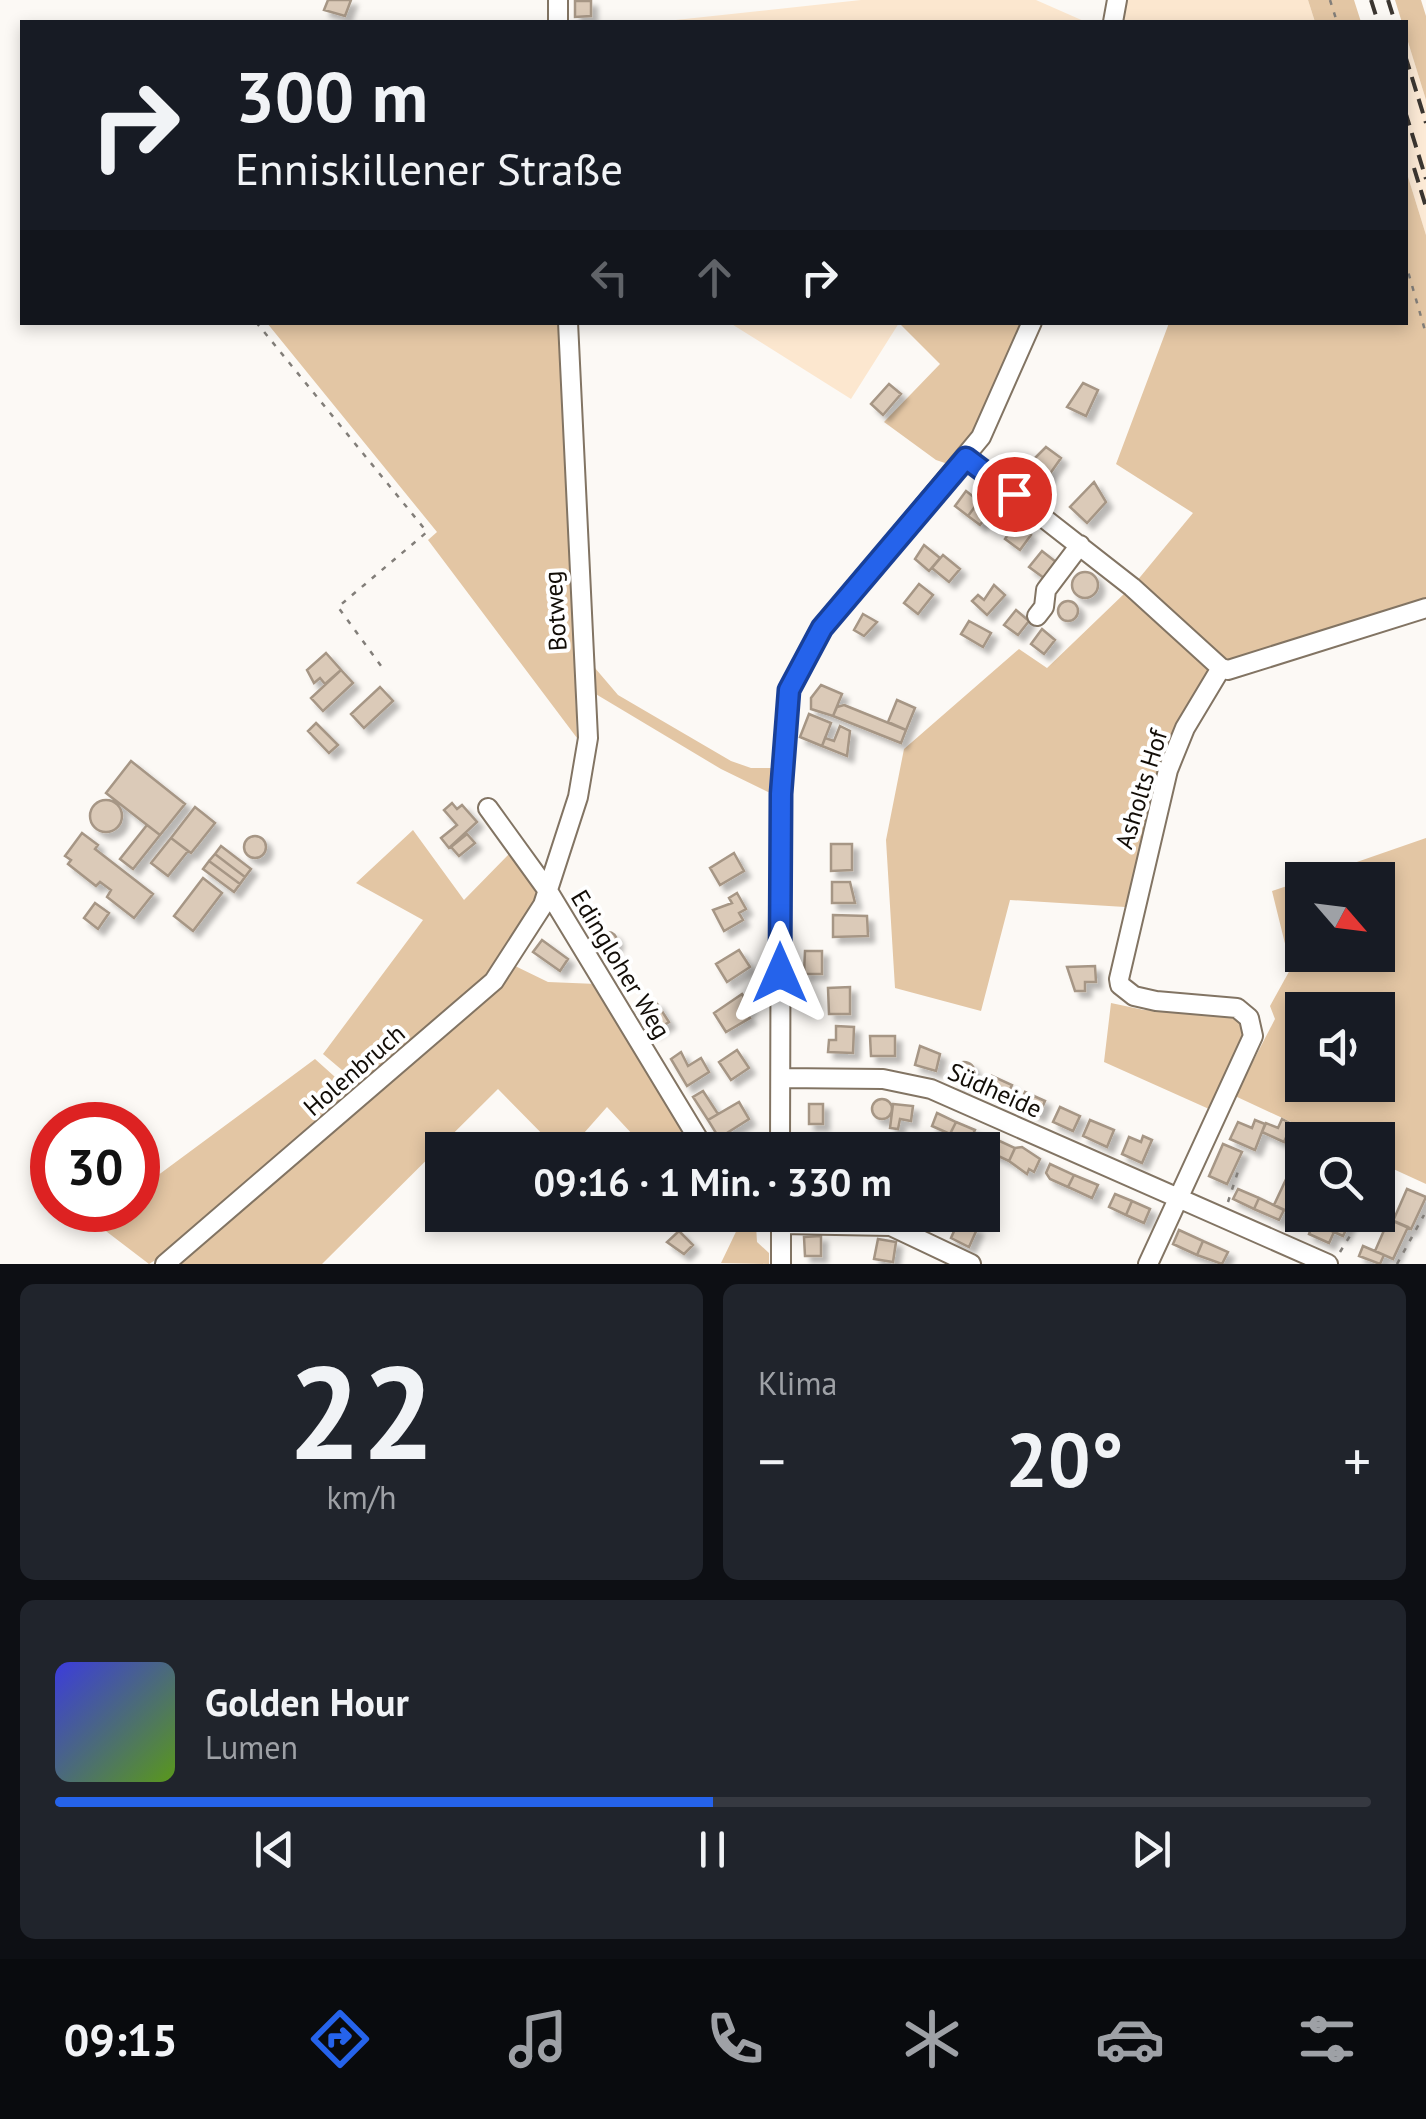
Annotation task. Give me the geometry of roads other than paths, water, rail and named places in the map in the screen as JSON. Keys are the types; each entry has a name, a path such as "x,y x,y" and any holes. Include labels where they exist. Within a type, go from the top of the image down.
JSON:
{"street":[{"name":"Botweg","path":"548,891 578,797 588,738 568,325"},
{"path":"780,1132 781,794 789,690 822,628 966,458 997,408 1031,325"},
{"path":"966,458 1132,587 1221,668 1228,670 1426,608"},
{"path":"1037,616 1044,607 1046,590 1080,545"},
{"name":"Asholts Hof","path":"1178,1198 1252,1036 1249,1018 1237,1008 1156,1001 1126,991 1119,978 1126,932 1168,770 1185,728 1221,668"},
{"name":"Edingloher Weg","path":"488,808 548,891 694,1132"},
{"name":"Holenbruch","path":"166,1264 494,981 548,891"},
{"name":"Südheide","path":"781,1078 883,1079 931,1089 1331,1264"},
{"path":"1148,1264 1178,1198"},
{"path":"781,1232 782,1264"},
{"path":"904,1232 972,1264"}],"railway":[{"path":"1371,0 1377,20"},
{"path":"1388,0 1394,20"},
{"path":"1408,65 1426,123"},
{"path":"1408,121 1426,179"},
{"path":"1414,168 1426,207"}]}
